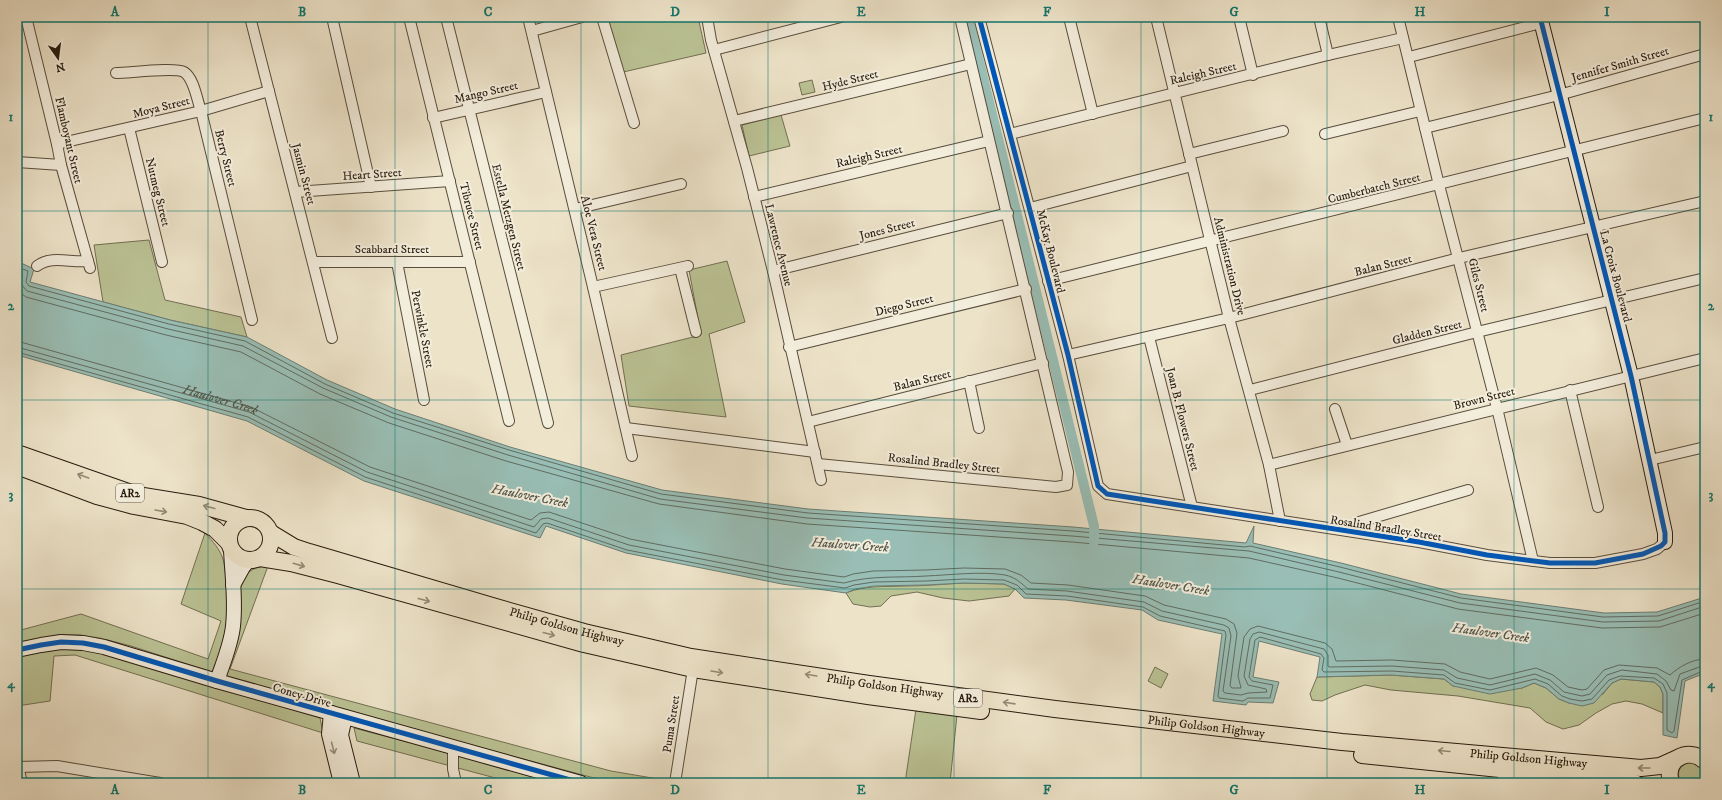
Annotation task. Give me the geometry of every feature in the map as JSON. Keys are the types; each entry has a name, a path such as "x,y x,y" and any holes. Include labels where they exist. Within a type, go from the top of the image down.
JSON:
{"main road":[{"name":"AR2","path":"17,453 137,495 199,505 246,518"},
{"name":"AR2","path":"17,466 103,497 134,506 186,516 197,520 215,529 230,546"},
{"path":"246,518 258,519 268,527 271,533 272,540 270,547 255,559 238,557 230,546 230,530 234,524 246,518"},
{"name":"Philip Goldson Highway","path":"271,533 294,547 309,552 584,632 691,657 1055,710 1342,742 1641,768 1660,766 1680,756"},
{"name":"Philip Goldson Highway","path":"255,559 291,563 584,644 693,669 868,696 1053,720 1345,753 1504,776 1635,783"},
{"path":"1671,783 1669,777 1672,765 1680,756 1693,754 1705,761"}],"street":[{"name":"Flamboyant Street","path":"26,17 61,166 89,264 50,259 43,261 38,266"},
{"name":"Jasmin Street","path":"250,17 268,91 314,262 332,338"},
{"path":"332,17 372,187"},
{"name":"Tibruce Street","path":"409,17 509,421"},
{"name":"Estella Metzgen Street","path":"446,17 468,110 548,423"},
{"name":"Aloe Vera Street","path":"528,17 575,210 632,456"},
{"path":"532,31 582,17"},
{"path":"602,17 634,123"},
{"name":"Lawrence Avenue","path":"707,17 714,50 773,271 789,347 821,480"},
{"path":"714,50 841,17"},
{"path":"960,17 1043,363"},
{"name":"McKay Boulevard","path":"979,17 1068,354 1098,486 1102,491"},
{"path":"1069,17 1093,114"},
{"name":"Administration Drive","path":"1156,17 1212,242 1229,318 1250,390 1269,465 1280,521"},
{"path":"1239,17 1253,75"},
{"path":"1319,17 1328,55"},
{"name":"Giles Street","path":"1398,17 1409,57 1420,111 1497,408 1533,561"},
{"path":"1409,57 1540,20"},
{"name":"La Croix Boulevard","path":"1540,20 1631,376 1665,533 1665,542"},
{"name":"Raleigh Street","path":"1010,134 1253,75 1328,55 1403,38"},
{"name":"Jennifer Smith Street","path":"1425,128 1559,95 1705,54"},
{"name":"Hyde Street","path":"734,121 971,64"},
{"name":"Berry Street","path":"116,74 173,70 183,72 191,79 252,320"},
{"name":"Moya Street","path":"57,144 200,111 268,91"},
{"name":"Mango Street","path":"433,118 546,92"},
{"path":"1325,134 1420,111"},
{"name":"Cumberbatch Street","path":"1048,281 1212,242 1705,118"},
{"name":"Nutmeg Street","path":"129,128 162,262"},
{"path":"1189,154 1283,131"},
{"name":"Raleigh Street","path":"754,197 989,141"},
{"path":"17,162 61,166"},
{"path":"1030,208 1192,166"},
{"name":"Heart Street","path":"296,192 450,181"},
{"path":"575,210 681,184"},
{"name":"Balan Street","path":"1068,354 1229,318 1459,258 1705,201"},
{"name":"Jones Street","path":"773,271 1008,213"},
{"name":"Scabbard Street","path":"314,262 470,262"},
{"name":"Perwinkle Street","path":"397,262 424,400"},
{"path":"593,287 684,267 696,332"},
{"name":"Gladden Street","path":"1250,390 1477,332 1705,278"},
{"name":"Diego Street","path":"789,347 1026,289"},
{"name":"Joan B. Flowers Street","path":"1149,337 1192,507"},
{"name":"Brown Street","path":"1269,465 1705,358"},
{"name":"Balan Street","path":"808,422 1043,363"},
{"name":"Rosalind Bradley Street","path":"818,464 1056,487 1067,485 1068,472 1043,363"},
{"path":"969,381 979,428"},
{"path":"1570,390 1598,507"},
{"path":"1335,409 1347,445"},
{"path":"626,428 815,452"},
{"path":"1650,460 1705,447"},
{"path":"1348,531 1359,522 1468,490"},
{"name":"Rosalind Bradley Street","path":"1102,491 1107,494 1348,531 1487,555 1564,564 1595,563 1651,552 1665,542"},
{"path":"217,681 231,638 234,618 230,546"},
{"path":"233,585 243,568 255,559"},
{"name":"Coney Drive","path":"17,650 61,642 83,643 104,647 217,681 453,748 554,780 581,783"},
{"name":"Puma Street","path":"675,783 693,669"},
{"path":"331,713 329,734 341,783"},
{"path":"345,717 342,735 353,783"},
{"path":"453,748 453,769 456,783"},
{"path":"22,783 18,764 57,766 135,781 160,783"}],"green space":[{"path":"606,17 698,17 706,53 619,73"},
{"path":"812,80 815,92 802,95 799,83"},
{"path":"781,115 790,146 749,156 742,125"},
{"path":"149,240 165,300 241,317 247,337 170,320 103,302 94,245"},
{"path":"727,261 745,322 709,334 726,417 629,406 621,355 701,335 689,270"},
{"path":"205,533 216,545 222,556 225,568 226,584 240,589 243,579 249,572 253,569 268,566 230,669 611,771 682,783 615,783 594,778 274,692 131,646 100,638 80,635 60,635 17,643 17,631 81,614 208,659 221,621 181,604"},
{"path":"964,583 1004,584 1015,589 1009,596 969,601 943,598 917,592 891,596 881,606 870,607 853,604 846,593 853,590 875,587"},
{"path":"56,649 76,649 100,652 320,718 323,733 75,655 54,656 50,701 17,706 17,656"},
{"path":"1155,667 1168,674 1161,688 1148,681"},
{"path":"1391,675 1444,679 1453,686 1522,688 1534,683 1546,688 1559,699 1569,703 1603,694 1612,683 1621,679 1654,682 1660,687 1663,694 1663,713 1642,704 1626,701 1612,704 1579,725 1563,729 1546,722 1530,708 1458,696 1391,690 1365,685 1322,701 1312,700 1310,694 1317,677"},
{"path":"916,709 957,715 950,783 905,783"},
{"path":"354,728 562,783 514,783 357,741"},
{"path":"1692,761 1703,768 1703,779 1701,783 1682,783 1679,775 1680,769 1688,762"}],"water":[{"name":"Haulover Creek","path":"21,263 34,269 30,282 170,320 247,337 327,380 395,409 510,447 662,490 808,509 1073,527 1246,543 1254,526 1253,543 1341,563 1461,594 1604,613 1657,612 1705,597 1705,673 1685,681 1677,738 1663,735 1663,694 1660,687 1654,682 1621,679 1612,683 1594,703 1582,706 1559,699 1546,688 1534,683 1522,688 1490,694 1453,686 1444,679 1391,675 1317,677 1320,657 1259,641 1253,677 1279,682 1273,703 1248,702 1246,705 1213,701 1222,634 1158,620 1142,610 1066,600 1024,598 1015,589 1004,584 964,583 874,586 855,589 846,593 782,584 626,553 546,526 540,538 364,481 247,421 17,355 17,264"}],"waterway":[{"path":"968,17 1094,526 1094,542"}],"cycle path":[{"path":"979,17 1068,355 1098,486 1107,494 1419,542 1487,555 1550,563 1595,563 1643,554 1661,546 1665,542 1665,533 1631,376 1540,17"},
{"path":"17,650 61,642 83,643 104,647 217,681 581,783"}]}
